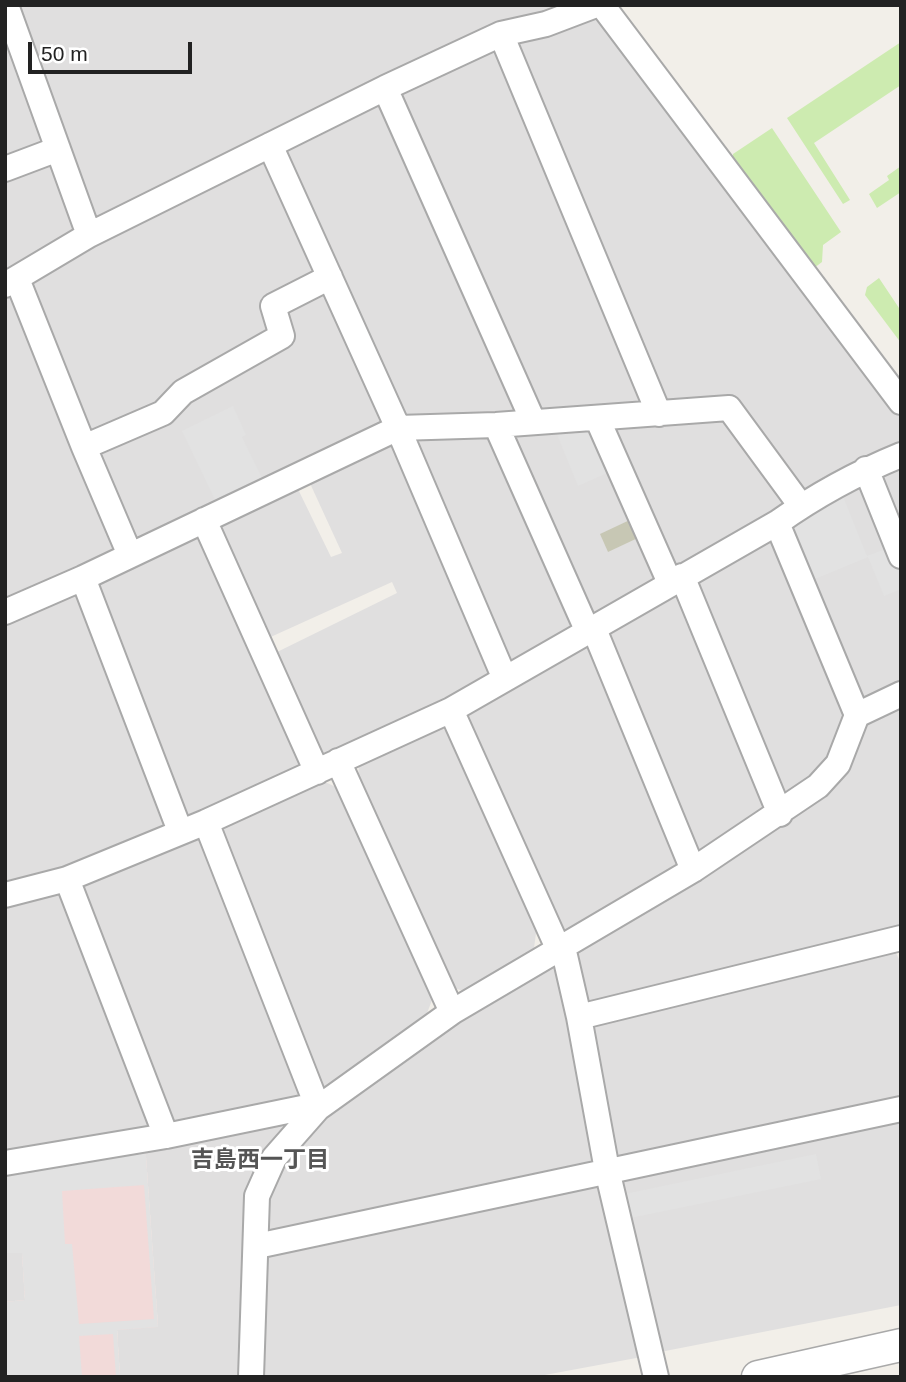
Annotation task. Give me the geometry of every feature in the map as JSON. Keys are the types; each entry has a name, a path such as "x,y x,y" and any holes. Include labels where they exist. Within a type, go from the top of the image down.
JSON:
{"street":[{"path":"6,5 89,235"},
{"path":"130,555 11,282 89,235 385,88 501,34 546,24 596,5"},
{"path":"602,5 901,402"},
{"path":"501,34 659,414"},
{"path":"385,88 533,421"},
{"path":"271,145 398,428 505,678"},
{"path":"5,169 58,149"},
{"path":"84,447 163,412 183,392 282,336 273,306 330,277"},
{"path":"5,612 83,578 398,428 496,425 729,408 801,506"},
{"path":"597,418 676,579 780,814"},
{"path":"496,425 591,631 693,870"},
{"path":"5,895 66,878 206,822 452,709 591,631 866,469 901,455"},
{"path":"866,469 901,556"},
{"path":"204,520 452,1012"},
{"path":"777,523 857,715"},
{"path":"83,578 180,831"},
{"path":"251,1377 257,1196 274,1158 318,1108 452,1012 693,870 780,814 818,786 838,764 857,715 901,694"},
{"path":"452,709 558,948 565,956 607,1170 656,1377"},
{"path":"206,822 318,1108"},
{"path":"66,878 166,1136"},
{"path":"579,1017 899,942"},
{"path":"5,1163 166,1136 302,1108 318,1108"},
{"path":"257,1246 901,1109"},
{"path":"758,1377 901,1345"}],"shaded area":[{"path":"13,5 576,5 99,223 89,218"},
{"path":"591,14 602,18 901,412 901,450 801,499 731,403 663,406 600,257 601,241 589,212 579,208 514,47 520,36"},
{"path":"5,25 50,143 5,162"},
{"path":"499,48 652,410 537,415 392,92"},
{"path":"378,95 524,414 400,421 281,147"},
{"path":"264,156 321,268 262,306 275,334 162,407 89,440 27,280"},
{"path":"50,158 81,229 5,278 5,175"},
{"path":"324,285 391,422 136,549 92,448 286,340 281,306"},
{"path":"15,286 124,550 5,606 5,292"},
{"path":"233,406 246,435 242,437 264,482 217,504 182,431"},
{"path":"728,410 792,507 597,622 504,429"},
{"path":"595,424 614,470 578,486 554,427"},
{"path":"492,429 582,626 506,665 409,432"},
{"path":"393,434 495,679 325,759 316,756 271,655 397,593 392,582 264,640 209,521 296,485 331,557 342,553 308,479"},
{"path":"901,465 901,541 878,472"},
{"path":"859,480 901,568 901,690 865,707 789,530"},
{"path":"841,491 867,556 891,547 901,570 901,589 884,596 868,557 810,581 788,526"},
{"path":"634,518 642,536 608,552 600,534"},
{"path":"202,525 310,766 187,824 89,580"},
{"path":"770,532 852,716 834,761 787,804 689,578"},
{"path":"79,583 172,827 87,864 5,887 5,617"},
{"path":"676,584 774,809 700,861 604,629"},
{"path":"590,637 685,862 570,932 556,926 464,722 468,710"},
{"path":"901,700 901,933 581,1006 571,948 821,792 861,719"},
{"path":"434,727 451,731 537,926 534,948 463,991 449,986 358,782 359,760"},
{"path":"323,781 340,789 432,1000 426,1016 393,1039 395,1048 322,1095 219,823"},
{"path":"204,835 308,1096 169,1125 75,883"},
{"path":"58,887 154,1125 5,1156 5,904"},
{"path":"889,948 896,953 901,963 901,1104 617,1161 588,1026"},
{"path":"557,957 603,1163 262,1238 276,1162 309,1125 368,1081"},
{"path":"301,1111 272,1155 247,1377 120,1377 117,1329 158,1326 145,1143"},
{"path":"901,1114 901,1305 655,1353 620,1170"},
{"path":"145,1143 158,1327 117,1330 120,1377 5,1377 5,1302 25,1300 22,1253 5,1253 5,1169"},
{"path":"145,1143 158,1327 117,1330 120,1377 116,1377 113,1334 79,1336 82,1377 5,1377 5,1302 25,1300 22,1253 5,1253 5,1169","holes":["144,1185 154,1319 79,1324 72,1244 65,1244 62,1191"]},
{"path":"816,1154 821,1179 625,1219 620,1195"},
{"path":"600,1175 647,1356 534,1377 255,1377 261,1251"},
{"path":"22,1252 25,1300 5,1302 5,1253"}],"green space":[{"path":"901,42 901,85 814,143 850,200 843,204 787,118"},
{"path":"772,128 841,232 823,245 822,262 814,268 733,161 733,154"},
{"path":"901,166 901,192 877,208 869,194 889,180 887,176"},
{"path":"879,278 901,311 901,343 865,295 867,287"}],"district":[{"name":"吉島西一丁目","path":"260,1161"}]}
